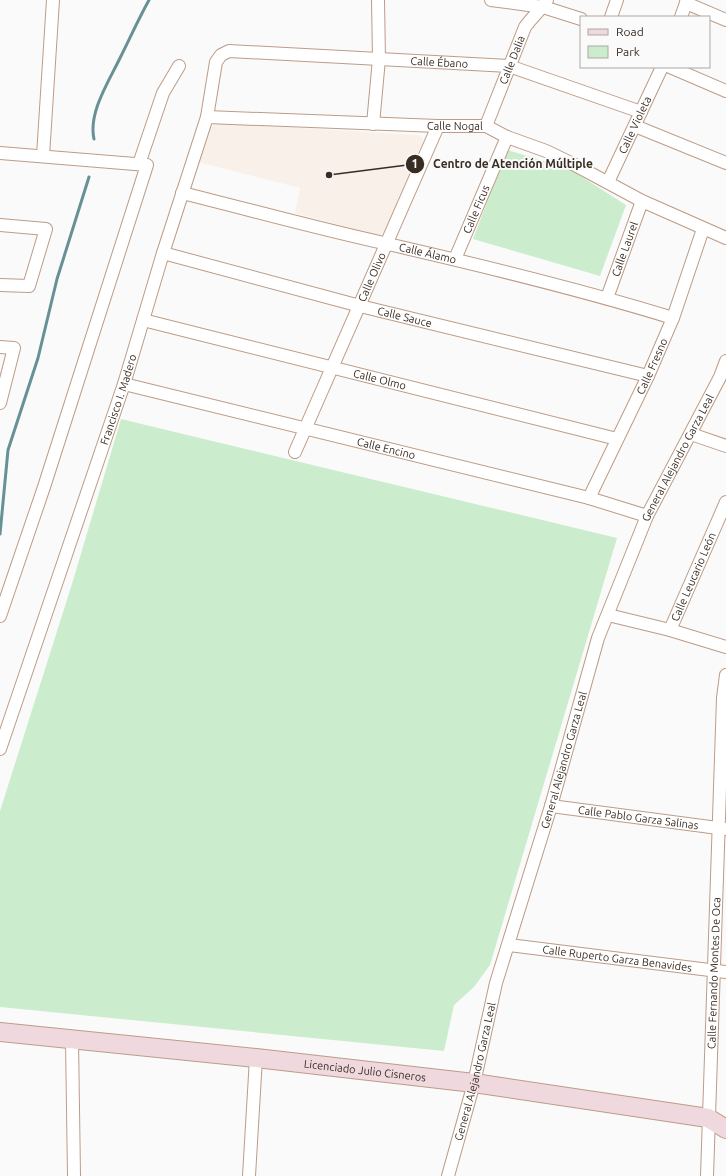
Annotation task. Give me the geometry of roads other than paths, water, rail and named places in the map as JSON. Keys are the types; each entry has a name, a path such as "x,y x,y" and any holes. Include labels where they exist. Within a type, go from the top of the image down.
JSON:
{"street":[{"path":"43,156 53,0"},
{"path":"373,124 379,59 378,0"},
{"path":"491,0 545,4 580,19"},
{"path":"611,16 617,0"},
{"path":"681,16 687,1 726,20"},
{"name":"Calle Dalia","path":"486,126 525,27 545,4"},
{"name":"Calle Ébano","path":"229,51 509,66 641,112"},
{"name":"Francisco I. Madero","path":"0,749 124,384 163,253 207,117 216,62 221,55 229,51"},
{"path":"139,164 163,93 179,66"},
{"name":"Calle Violeta","path":"608,182 662,68"},
{"path":"672,68 726,91"},
{"name":"Calle Nogal","path":"207,117 373,124 486,126 507,137 546,151 642,201 726,238"},
{"name":"Calle Olivo","path":"295,452 438,126"},
{"path":"635,126 726,163"},
{"name":"Calle Ficus","path":"454,258 507,137"},
{"path":"0,153 147,165 44,488 0,616"},
{"name":"Calle Álamo","path":"182,193 387,244 454,258 607,298 673,318"},
{"name":"Calle Laurel","path":"607,298 642,201"},
{"path":"0,225 46,228 29,286 0,285"},
{"name":"Calle Fresno","path":"589,498 648,376 673,318 703,229"},
{"name":"Calle Sauce","path":"163,253 360,306 648,376"},
{"name":"Calle Olmo","path":"143,320 617,439"},
{"path":"0,347 14,348 0,403"},
{"name":"General Alejandro Garza Leal","path":"448,1176 474,1083 496,984 551,806 598,638 647,516 723,378 726,361"},
{"name":"Calle Encino","path":"124,384 589,498 647,516"},
{"path":"691,434 726,446"},
{"name":"Calle Leucario León","path":"670,630 726,502"},
{"path":"608,615 670,630 726,648"},
{"name":"Calle Fernando Montes De Oca","path":"707,1176 713,971 722,828 723,698 726,675"},
{"name":"Calle Pablo Garza Salinas","path":"551,806 722,828"},
{"name":"Calle Ruperto Garza Benavides","path":"509,945 726,972"},
{"name":"Licenciado Julio Cisneros","path":"0,1032 256,1058 474,1083 708,1118 726,1129"},
{"path":"72,1040 74,1176"},
{"path":"249,1176 256,1058"},
{"path":"708,1118 726,1120"}],"waterway":[{"path":"94,139 94,119 101,97 149,0"},
{"path":"0,534 8,450 38,358 57,279 89,177"}],"place":[{"name":"Centro de Atención Múltiple","path":"329,175"}]}
